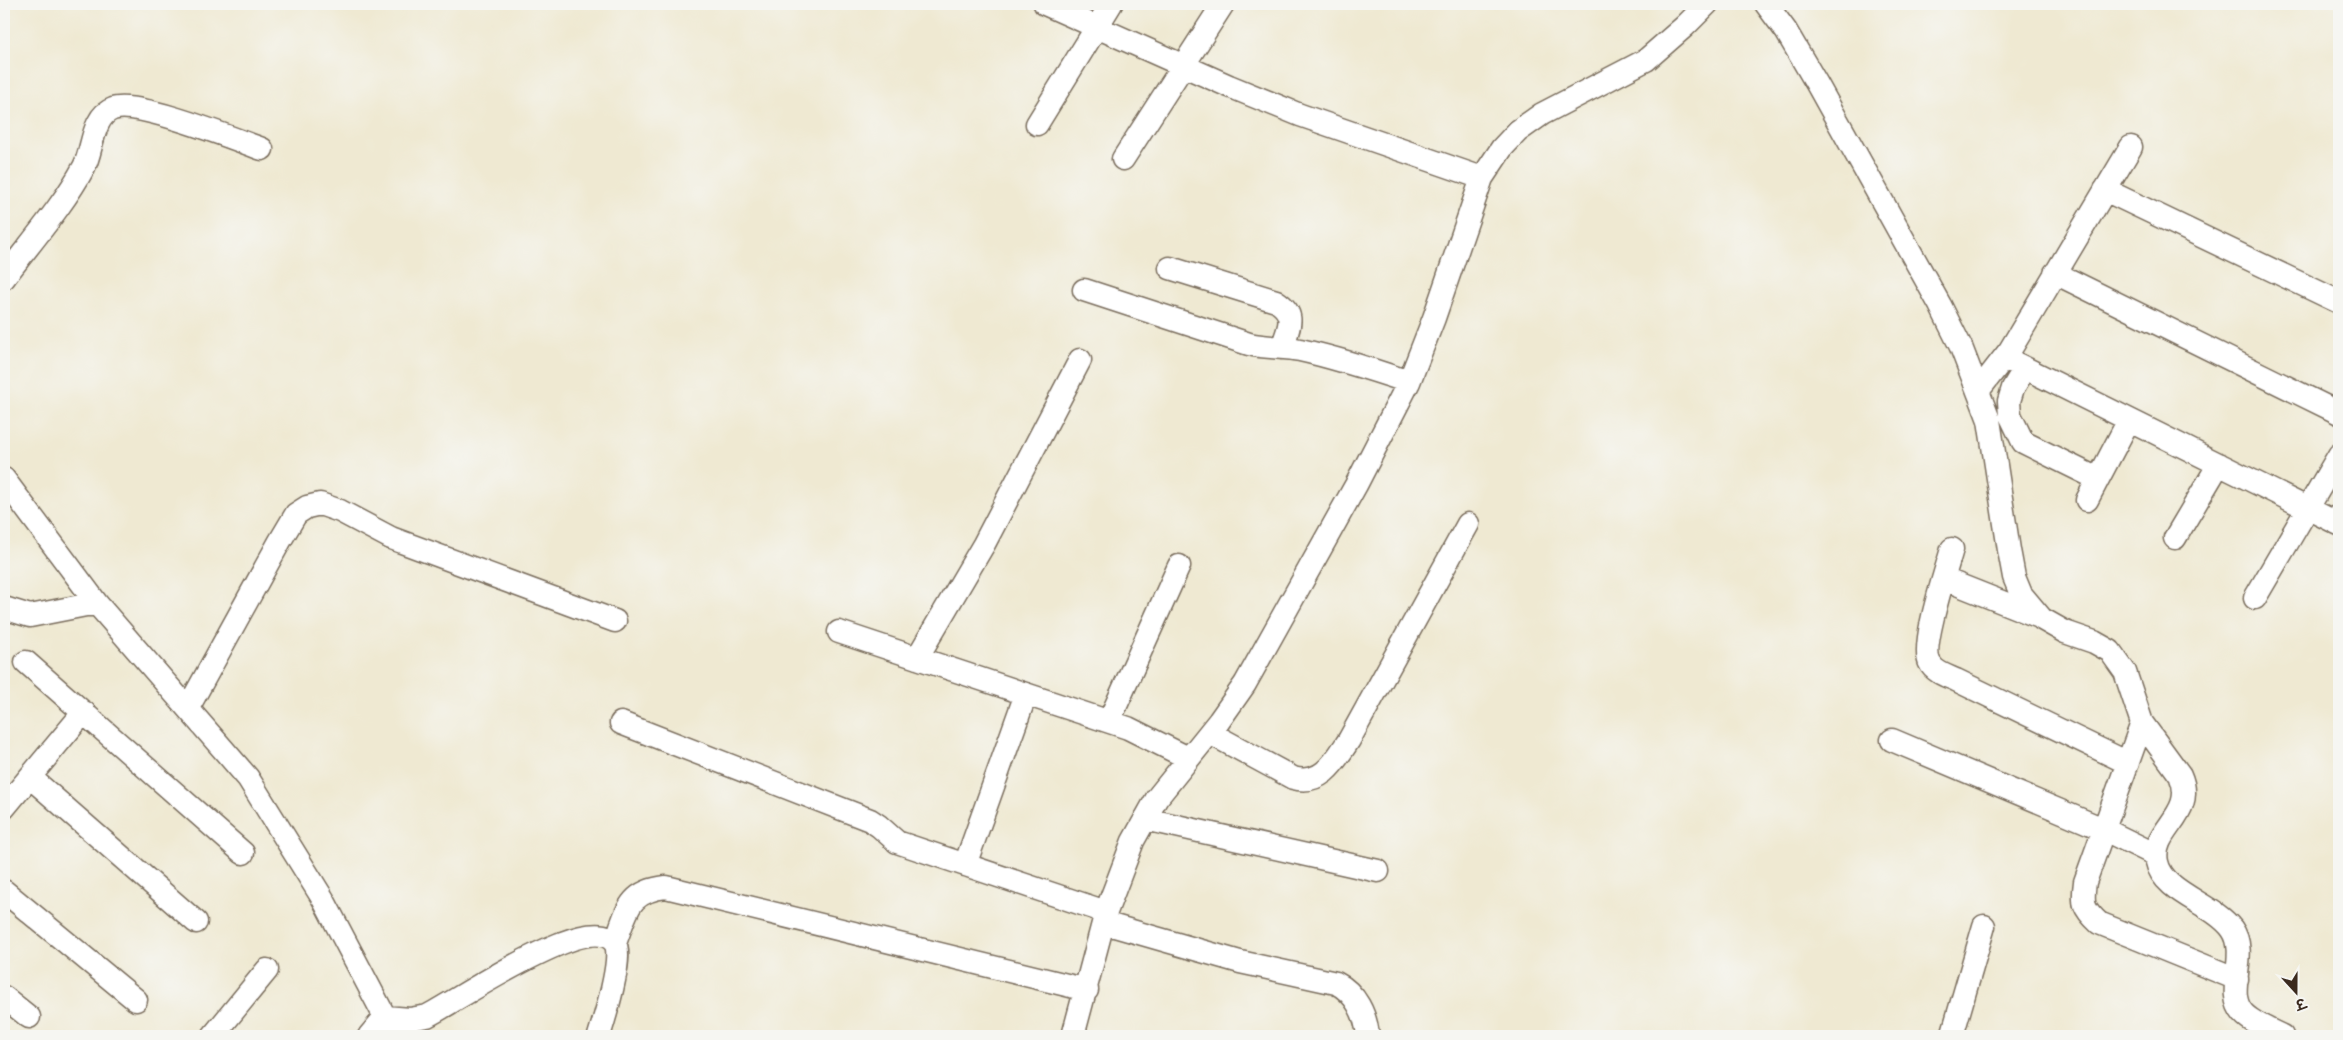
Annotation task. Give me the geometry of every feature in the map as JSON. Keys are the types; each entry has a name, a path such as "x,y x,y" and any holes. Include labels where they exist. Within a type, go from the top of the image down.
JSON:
{"street":[{"path":"1045,4 1183,66 1300,115 1482,178"},
{"path":"1037,124 1111,4"},
{"path":"1123,159 1223,4"},
{"path":"1073,1036 1105,918 1133,841 1157,798 1210,733 1245,684 1299,590 1409,382 1434,318 1482,178 1502,148 1518,132 1542,114 1646,60 1707,4"},
{"path":"1766,4 1786,31 1817,84 1940,305 1961,347 1989,420 2014,576 2020,594 2042,619"},
{"path":"4,278 68,192 84,167 99,121 106,112 115,108 156,113 262,149"},
{"path":"1978,391 2005,358 2131,147"},
{"path":"2105,190 2339,302"},
{"path":"1170,268 1276,301 1286,308 1290,316 1282,348"},
{"path":"2055,273 2339,413"},
{"path":"1084,290 1249,344 1264,348 1282,348 1330,357 1409,382"},
{"path":"2005,358 2339,524"},
{"path":"917,658 988,535 1080,360"},
{"path":"2025,368 2013,388 2009,401 2010,416 2023,442 2098,479"},
{"path":"2087,500 2129,420"},
{"path":"2256,598 2339,455"},
{"path":"2175,538 2219,464"},
{"path":"4,479 98,605 248,778 275,818 323,899 390,1027"},
{"path":"188,708 296,514 307,507 320,504 340,511 391,538 615,621"},
{"path":"1210,733 1293,778 1304,781 1312,780 1324,772 1349,740 1468,524"},
{"path":"1952,549 1928,639 1926,656 1930,665 1956,680 2128,763"},
{"path":"1109,721 1179,566"},
{"path":"1944,579 2042,619 2065,632 2094,642 2110,651 2125,672 2142,723 2180,775 2184,784 2185,797 2180,811 2159,844 2156,855 2157,864 2165,880 2213,911 2233,931 2240,951 2236,994 2243,1013 2282,1036"},
{"path":"4,608 30,616 86,605 98,605"},
{"path":"839,632 1109,721 1128,728 1188,758"},
{"path":"26,662 244,853"},
{"path":"965,865 1026,694"},
{"path":"4,808 84,712"},
{"path":"621,723 870,820 897,842 965,865 1105,918 1240,962 1336,983 1348,989 1355,998 1367,1027 1368,1036"},
{"path":"2142,723 2085,882 2083,900 2088,913 2099,923 2237,979"},
{"path":"1892,740 2103,829 2156,855"},
{"path":"30,777 196,922"},
{"path":"1145,819 1378,871"},
{"path":"615,943 632,902 643,892 666,887 1086,990"},
{"path":"4,890 136,1000"},
{"path":"1952,1036 1984,926"},
{"path":"369,1036 410,1019 427,1016 544,950 569,940 590,935 606,936 615,943 618,953 614,981 599,1036"},
{"path":"213,1036 267,970"},
{"path":"4,997 29,1017"}]}
